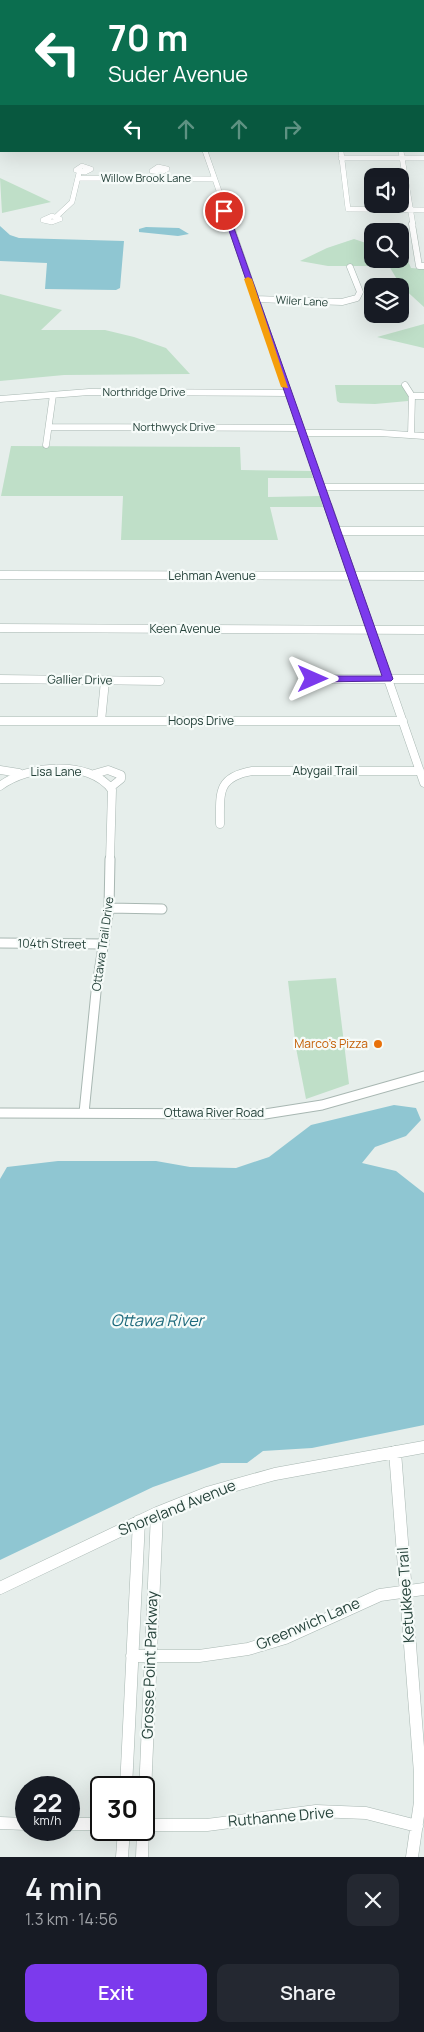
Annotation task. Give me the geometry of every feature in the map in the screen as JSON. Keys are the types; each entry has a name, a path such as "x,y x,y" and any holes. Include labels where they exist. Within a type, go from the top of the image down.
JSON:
{"street":[{"path":"205,152 287,393 424,783"},
{"path":"341,152 348,208 424,210"},
{"path":"401,152 421,266"},
{"path":"342,158 424,158"},
{"path":"57,216 72,205 81,172"},
{"name":"Willow Brook Lane","path":"78,178 159,175 214,178"},
{"name":"Wiler Lane","path":"255,299 349,301 357,298 360,292 350,267"},
{"path":"405,385 412,396 411,435"},
{"name":"Northridge Drive","path":"0,399 89,392 287,393"},
{"path":"46,445 53,395"},
{"path":"412,396 424,396"},
{"name":"Northwyck Drive","path":"49,427 301,430 424,436"},
{"path":"321,487 424,487"},
{"path":"336,531 424,531"},
{"name":"Lehman Avenue","path":"0,575 424,576"},
{"name":"Keen Avenue","path":"0,628 370,630"},
{"path":"370,630 424,630"},
{"name":"Gallier Drive","path":"0,679 160,681"},
{"path":"313,679 424,679"},
{"path":"101,721 105,681"},
{"name":"Hoops Drive","path":"0,721 403,722"},
{"path":"0,770 19,773"},
{"name":"Lisa Lane","path":"0,785 9,777 32,771 82,771 98,775 107,770 117,771 121,775 121,779 111,787"},
{"name":"Abygail Trail","path":"220,824 220,789 230,777 252,771 420,771"},
{"path":"98,775 111,787"},
{"name":"Ottawa Trail Drive","path":"84,1114 93,1015 109,908 111,787"},
{"path":"109,908 162,909"},
{"name":"104th Street","path":"0,943 104,944"},
{"name":"Ottawa River Road","path":"0,1113 265,1114 322,1105 424,1076"},
{"name":"Shoreland Avenue","path":"0,1588 139,1521 207,1492 240,1482 424,1447"},
{"name":"Ketukkee Trail","path":"395,1452 420,1772 420,1802 412,1857"},
{"name":"Grosse Point Parkway","path":"146,1776 157,1513"},
{"name":"Grosse Point Parkway","path":"127,1776 139,1521"},
{"name":"Greenwich Lane","path":"132,1656 181,1658 230,1653 266,1645 356,1602 381,1593 406,1589 424,1589"},
{"name":"Ruthanne Drive","path":"155,1825 207,1825 316,1811 366,1813 417,1826"},
{"path":"0,1823 15,1824"},
{"path":"122,1857 123,1841"},
{"path":"142,1857 143,1841"}],"green space":[{"path":"0,178 51,202 2,213"},
{"path":"354,239 364,242 364,266 328,266 300,261 327,248"},
{"path":"409,263 411,268 424,269 424,307 409,293 409,278 396,278 390,268 409,268"},
{"path":"0,294 62,310 41,330 105,330 134,337 166,348 190,374 64,375 0,381"},
{"path":"424,324 424,348 377,337"},
{"path":"335,385 402,385 408,394 408,401 375,404 340,403 337,401"},
{"path":"11,446 240,447 241,470 311,471 313,478 268,478 268,497 320,496 323,507 270,507 278,540 121,540 123,496 1,496"},
{"path":"336,978 349,1084 306,1099 296,1048 288,981"}],"water":[{"path":"0,226 10,235 19,238 124,241 120,288 116,290 45,289 47,263 0,261"},
{"path":"146,227 179,228 189,234 178,236 139,232 139,229"},
{"name":"Ottawa River","path":"394,1105 416,1108 421,1120 406,1136 375,1147 362,1163 396,1171 424,1193 424,1425 312,1448 263,1451 247,1463 221,1463 153,1487 0,1560 0,1179 7,1167 58,1161 156,1161 190,1167 236,1168 269,1157 311,1125"}],"slow traffic":[{"path":"248,279 285,387"}],"place":[{"name":"Marco's Pizza","path":"378,1044"}],"route":[{"path":"224,211 388,679 313,679"}]}
